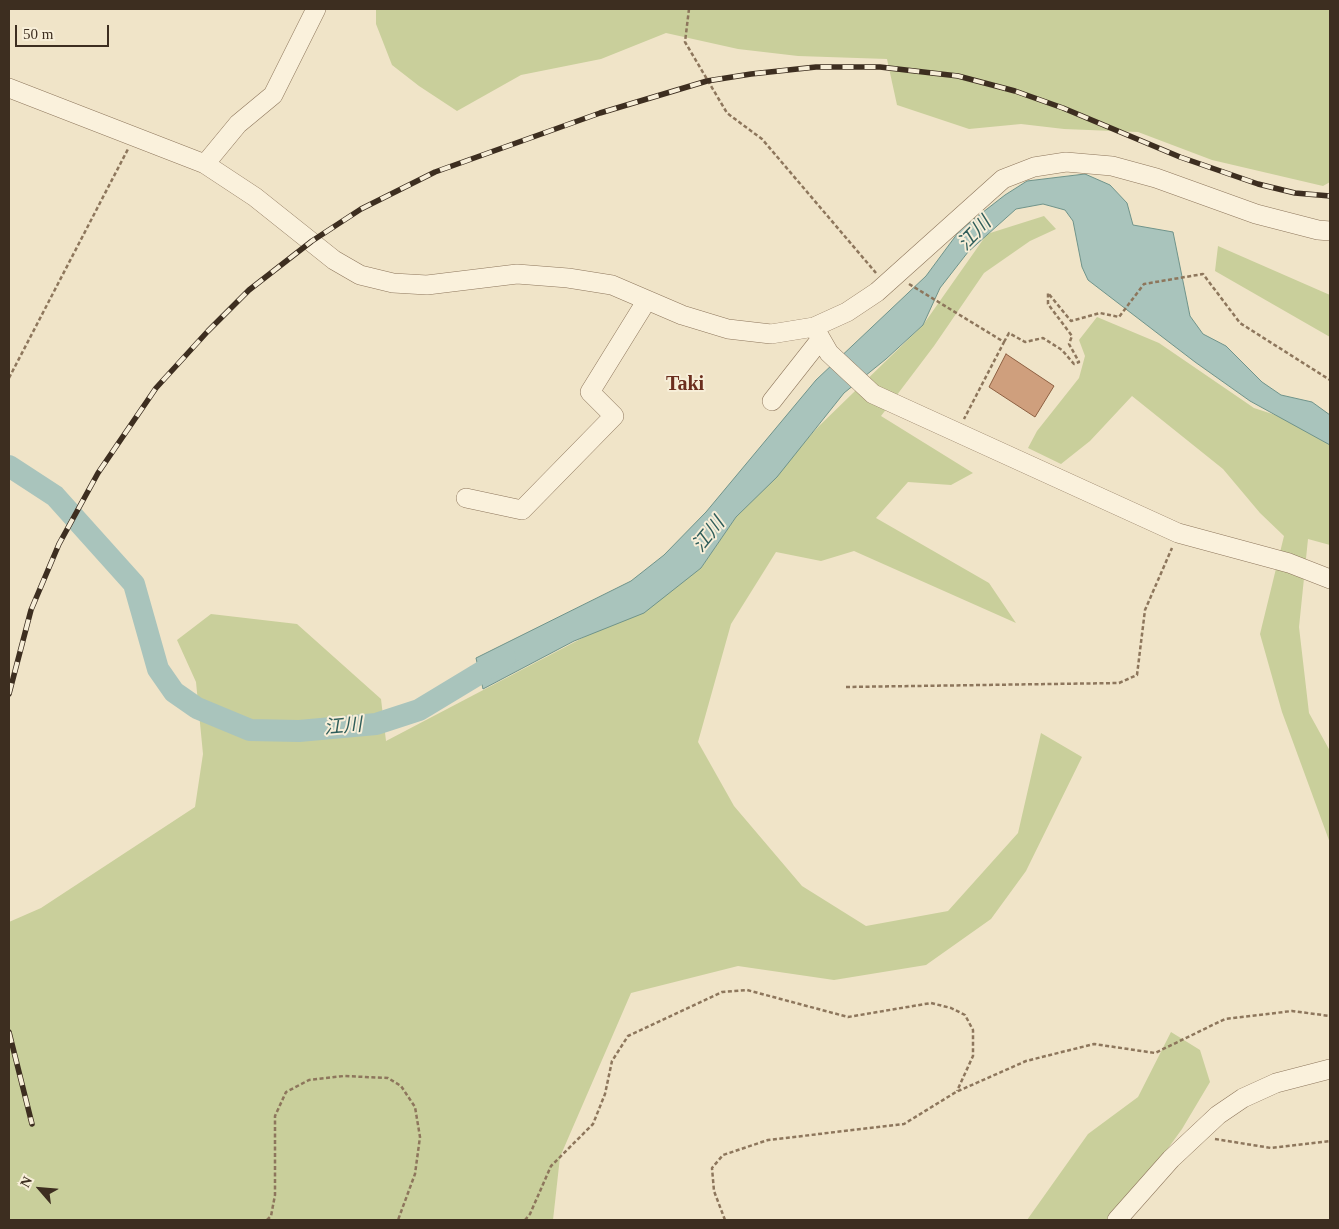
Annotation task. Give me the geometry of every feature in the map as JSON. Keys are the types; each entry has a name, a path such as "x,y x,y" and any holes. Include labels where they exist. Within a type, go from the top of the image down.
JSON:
{"street":[{"path":"205,164 238,124 273,95 316,9"},
{"path":"9,88 205,164 255,197 334,260 360,275 393,283 427,285 517,274 568,278 612,285 682,315 728,329 821,340 873,394 1178,533 1289,563 1330,579"},
{"path":"772,401 821,340 847,312 885,285 1003,179 1034,167 1066,162 1121,169 1156,178 1256,214 1318,230 1330,231"},
{"path":"466,498 522,510 614,416 590,392 647,300"},
{"path":"1117,1220 1196,1133 1243,1098 1276,1083 1330,1069"}],"path":[{"path":"689,9 685,42 727,113 762,139 885,285"},
{"path":"9,378 134,136"},
{"path":"957,432 1010,332 1025,342 1043,338 1062,350 1074,364 1079,362 1069,344 1072,336 1048,304 1048,293 1071,321 1100,312 1119,317 1144,284 1203,274 1240,323 1330,380"},
{"path":"904,281 1004,342"},
{"path":"846,687 1120,683 1136,675 1145,610 1178,533"},
{"path":"525,1220 530,1214 551,1166 593,1124 605,1094 612,1061 628,1036 722,992 748,990 848,1017 932,1003 951,1008 965,1015 973,1030 973,1056 956,1092"},
{"path":"725,1220 714,1191 712,1168 723,1155 768,1140 904,1124 956,1092 1026,1061 1094,1044 1155,1052 1225,1019 1292,1011 1330,1016"},
{"path":"268,1220 271,1216 274,1195 276,1116 286,1092 309,1080 344,1076 388,1078 401,1086 415,1106 420,1136 415,1174 398,1220"},
{"path":"1196,1133 1205,1137 1271,1148 1330,1141"}],"green space":[{"path":"376,9 1330,9 1330,182 1323,186 1212,160 1138,132 1064,129 1021,124 969,129 897,105 887,59 798,56 738,49 666,33 601,59 521,75 457,111 419,86 392,65 376,24"},
{"path":"1044,216 1056,229 1030,241 984,273 934,346 881,416 973,473 951,485 908,482 876,518 989,583 1016,623 854,551 821,561 776,552 731,624 698,742 734,806 802,886 866,926 948,911 1018,833 1041,733 1082,757 1026,871 991,919 926,965 834,980 738,966 631,993 560,1157 553,1220 9,1220 9,922 41,908 195,807 203,754 196,682 177,640 211,614 297,624 381,699 386,741 590,634 701,568 736,517 818,427 923,325 987,234"},
{"path":"1218,246 1330,295 1330,337 1215,271"},
{"path":"1097,317 1159,343 1254,408 1330,433 1330,545 1308,539 1299,627 1309,713 1330,751 1330,843 1282,712 1260,634 1284,536 1260,513 1223,469 1132,396 1090,441 1061,464 1028,448 1037,431 1079,378 1085,356 1079,340"},
{"path":"1171,1032 1200,1050 1210,1082 1182,1129 1137,1191 1108,1220 1027,1220 1088,1134 1138,1097"}],"water":[{"path":"1085,174 1110,185 1127,203 1133,225 1173,232 1190,316 1203,334 1226,346 1262,382 1281,395 1312,402 1330,415 1330,445 1250,401 1195,362 1088,280 1082,267 1073,221 1065,210 1043,204 1016,209 968,252 940,288 923,325 886,359 844,393 777,477 736,517 701,568 644,613 574,641 483,689 476,658 631,581 664,555 706,512 816,380 926,276 960,230 1005,195 1027,181"}],"building":[{"path":"1006,354 1054,386 1035,417 989,387"}],"waterway":[{"name":"江川","path":"9,466 55,496 134,584 158,669 174,692 197,708 250,730 299,731 376,724 419,710 505,658"}],"railway":[{"path":"9,694 31,610 59,544 98,473 156,388 208,331 249,290 312,241 361,209 435,172 600,113 707,81 816,67 880,67 958,76 1015,91 1063,108 1180,157 1258,184 1295,193 1330,196"},
{"path":"9,1032 32,1124"}],"district":[{"name":"Taki","path":"685,385"}]}
